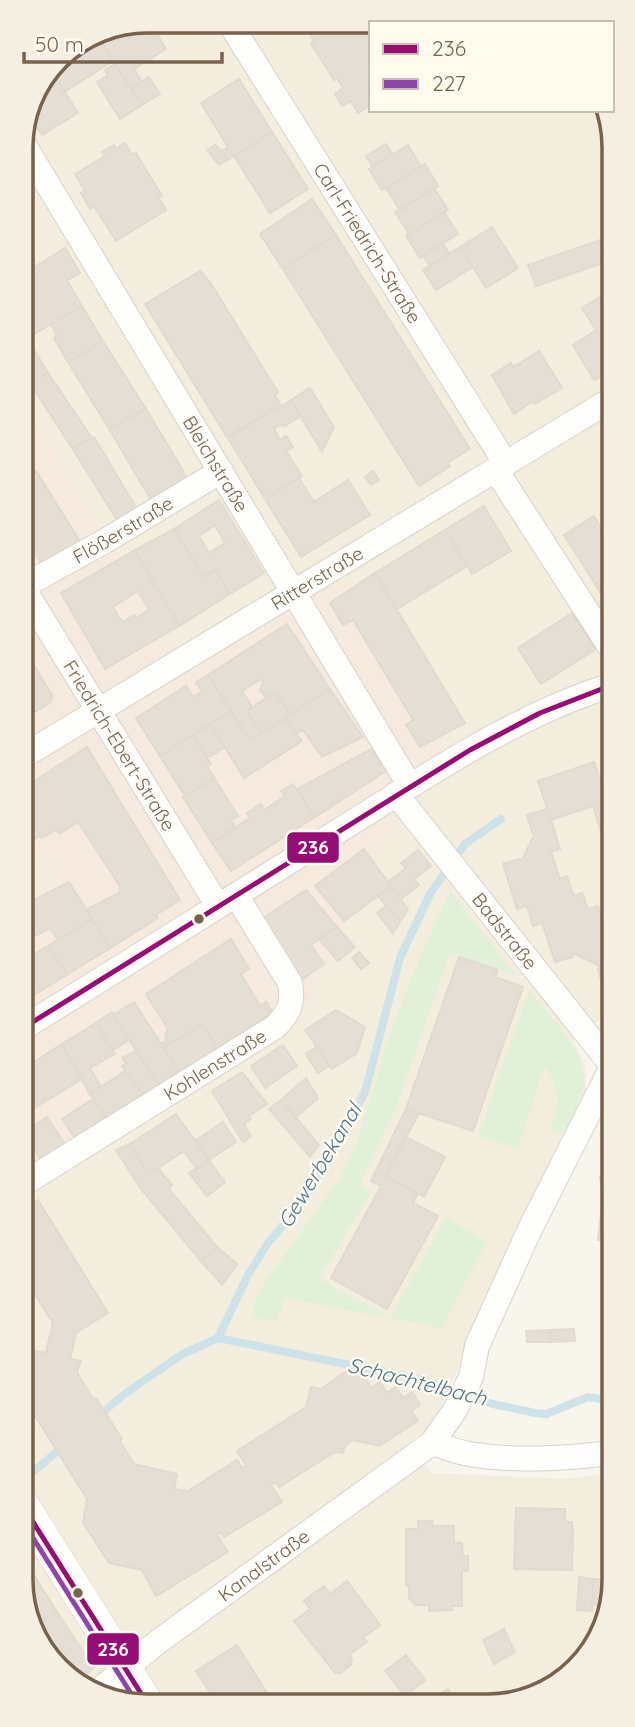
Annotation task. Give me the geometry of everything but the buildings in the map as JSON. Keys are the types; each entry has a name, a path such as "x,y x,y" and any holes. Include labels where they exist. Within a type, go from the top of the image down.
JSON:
{"street":[{"name":"Carl-Friedrich-Straße","path":"236,33 602,634"},
{"name":"Bleichstraße","path":"33,160 293,592 403,790"},
{"name":"Ritterstraße","path":"33,750 602,405"},
{"name":"Flößerstraße","path":"33,581 221,471"},
{"name":"Friedrich-Ebert-Straße","path":"33,605 97,711 227,901"},
{"path":"33,1022 403,790 534,715 602,688"},
{"name":"Badstraße","path":"403,790 440,849 602,1054"},
{"name":"Kohlenstraße","path":"33,1178 275,1027 287,1014 293,999 290,984 227,901"},
{"name":"Kanalstraße","path":"104,1685 125,1667 432,1443 455,1410 471,1377 477,1346 530,1229 602,1086"},
{"path":"432,1443 467,1454 513,1459 602,1454"},
{"path":"33,1519 141,1693"}],"shaded area":[{"path":"369,33 369,112 597,112 602,147 602,1018 573,1041 585,1065 586,1092 431,1427 406,1445 432,1473 565,1479 602,1474 602,1587 598,1609 587,1637 563,1666 545,1679 510,1692 125,1692 97,1682 78,1670 57,1649 39,1617 33,1580 33,140 42,103 52,84 84,52 125,35"},
{"path":"33,419 181,660 336,566 452,761 410,786 296,1027 33,1191 33,904 63,886 33,839"}],"green space":[{"path":"450,891 516,976 450,953 397,1105 360,1184 372,1191 319,1279 385,1314 383,1317 286,1298 277,1320 253,1318 254,1303 267,1279 340,1178 357,1144 386,1047 408,986"},
{"path":"529,989 567,1037 581,1065 584,1079 582,1093 564,1133 550,1129 558,1096 554,1081 544,1066 518,1149 479,1136"},
{"path":"446,1218 487,1241 441,1328 390,1318"}],"waterway":[{"name":"Gewerbekanal","path":"97,1417 181,1355 218,1338 248,1275 268,1243 303,1202 331,1157 365,1092 400,958 430,894 465,844 501,819"},
{"name":"Schachtelbach","path":"218,1338 423,1380 493,1404 535,1413 546,1414 588,1397 602,1399"},
{"name":"Gewerbekanal","path":"33,1472 64,1446"}],"transit line":[{"name":"236","path":"33,1022 470,750 540,713 602,689"},
{"name":"236","path":"33,1522 141,1693"},
{"name":"227","path":"33,1538 130,1692"}]}
